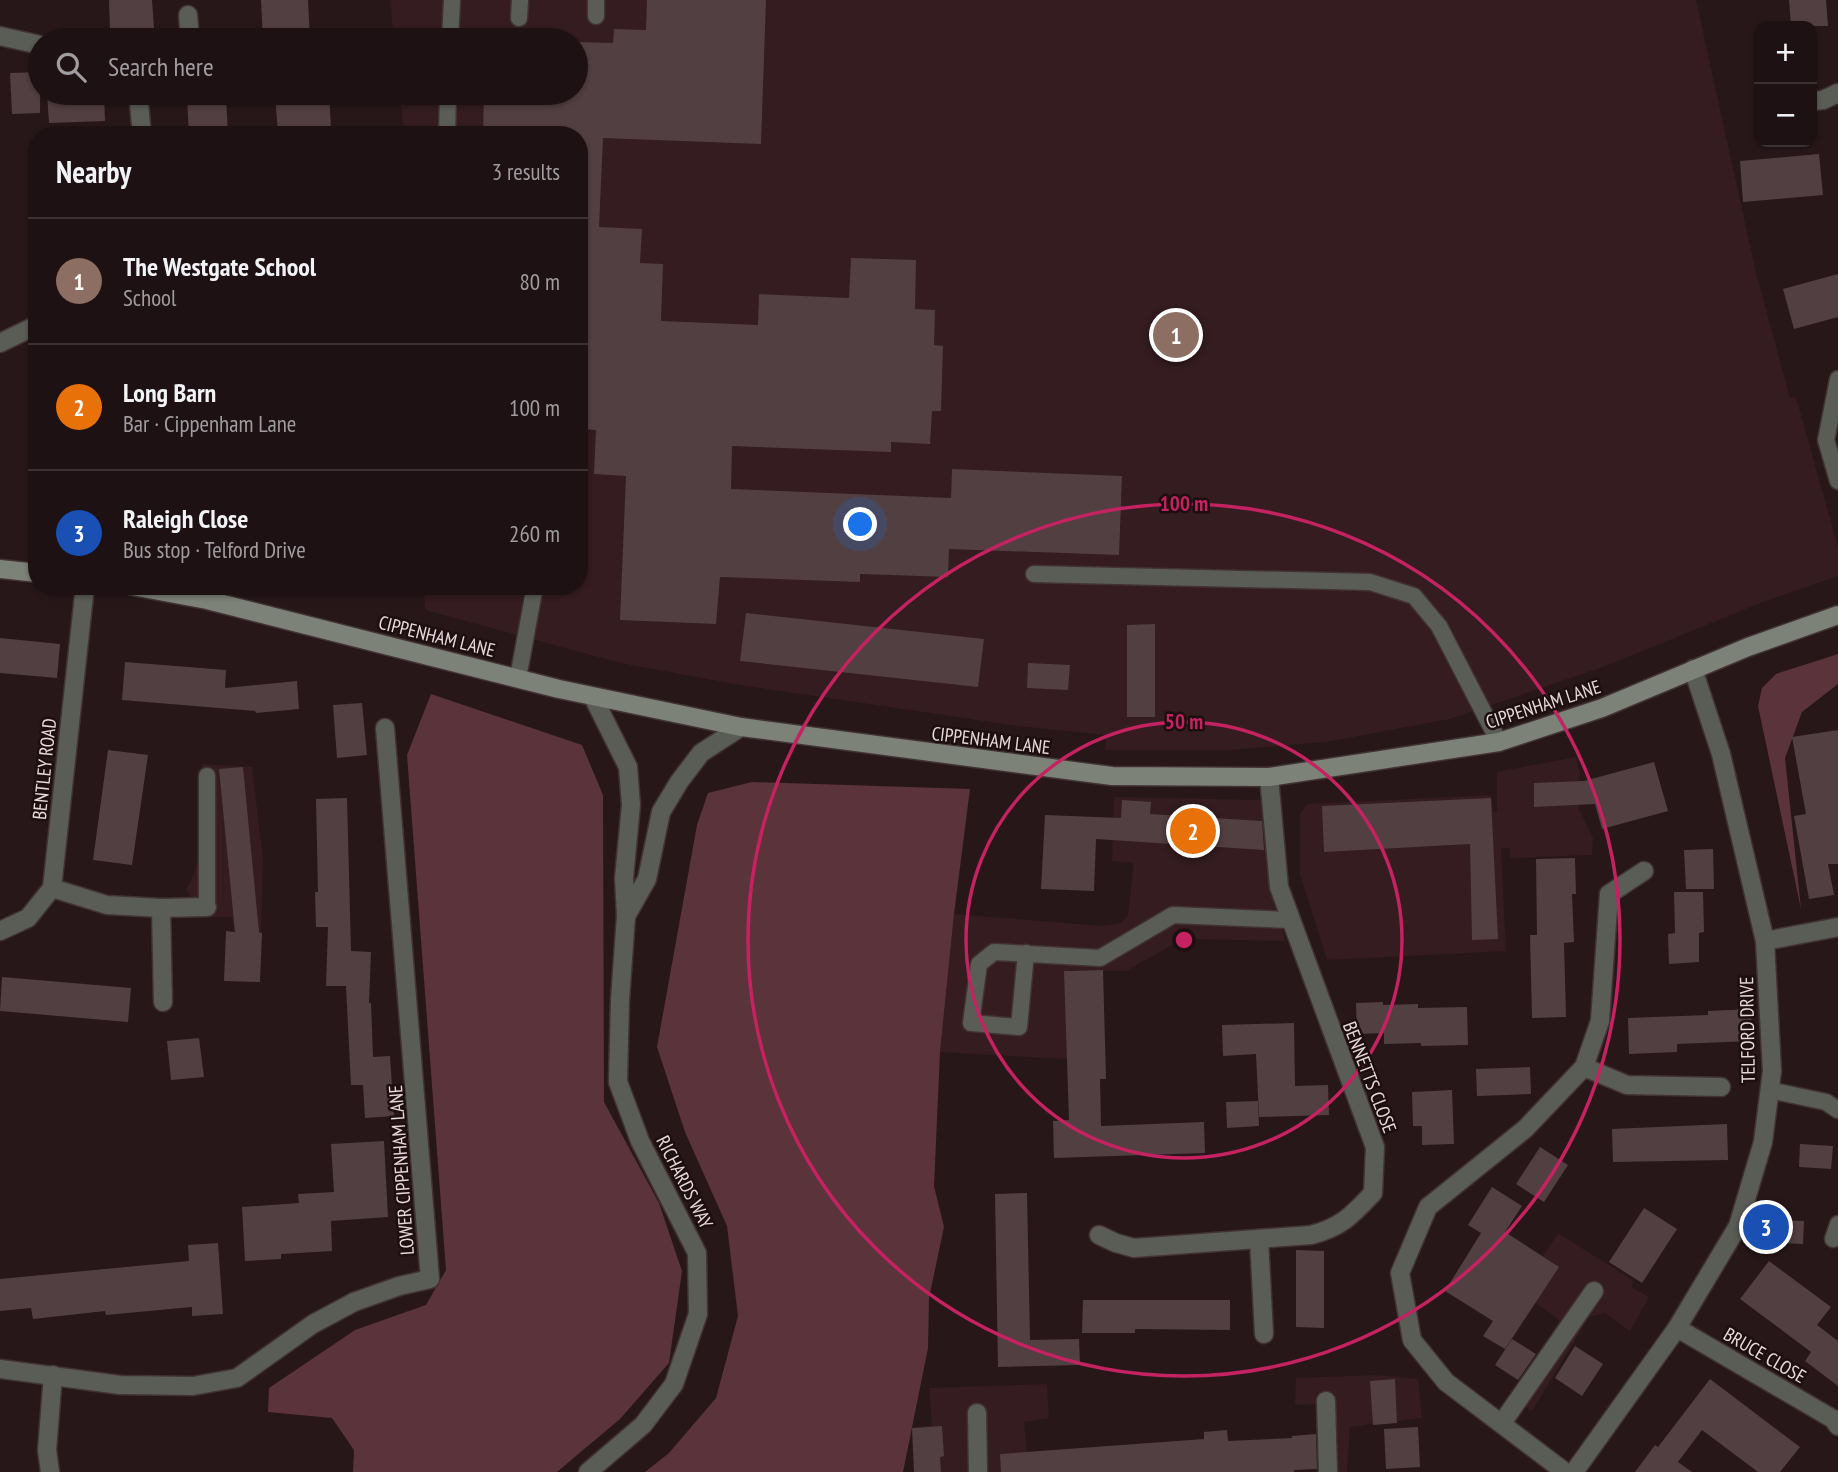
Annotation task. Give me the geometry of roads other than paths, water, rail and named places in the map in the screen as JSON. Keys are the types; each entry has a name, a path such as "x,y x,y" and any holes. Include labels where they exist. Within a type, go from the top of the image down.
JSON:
{"street":[{"path":"188,7 189,28"},
{"path":"0,36 28,42"},
{"path":"1817,101 1838,93"},
{"path":"139,105 141,126"},
{"path":"0,343 28,329"},
{"path":"0,569 28,572"},
{"name":"BENTLEY ROAD","path":"52,888 84,595"},
{"name":"CIPPENHAM LANE","path":"180,595 593,697 741,727 1112,776 1269,777 1499,742 1602,708 1693,669 1838,615"},
{"name":"TELFORD DRIVE","path":"1574,1472 1677,1328 1738,1226 1763,1142 1772,1071 1765,941 1721,754 1693,669"},
{"name":"RICHARDS WAY","path":"588,1472 643,1424 674,1384 698,1314 698,1253 640,1141 618,1083 626,916 624,878 631,805 628,767 593,697"},
{"name":"RICHARDS WAY","path":"626,916 647,879 661,812 701,753 741,727"},
{"name":"LOWER CIPPENHAM LANE","path":"0,1369 120,1385 193,1386 237,1378 313,1324 354,1302 399,1286 430,1279 385,728"},
{"name":"BENNETTS CLOSE","path":"1099,1236 1134,1248 1311,1236 1330,1231 1346,1221 1373,1193 1375,1147 1279,887 1269,777"},
{"path":"1565,1472 1446,1382 1412,1340 1400,1273 1428,1206 1525,1129 1584,1067 1600,1021 1609,894 1644,871"},
{"path":"0,931 27,918 52,888 107,905 206,907"},
{"path":"161,908 163,1002"},
{"path":"1765,941 1838,927"},
{"path":"1584,1067 1627,1085 1721,1087"},
{"path":"1258,1239 1264,1334"},
{"path":"1502,1423 1594,1291"},
{"name":"BRUCE CLOSE","path":"1677,1328 1836,1419"},
{"path":"50,1472 47,1450 53,1375"},
{"path":"1326,1401 1328,1472"},
{"path":"977,1413 978,1472"}],"lane":[{"path":"451,28 452,0"},
{"path":"519,18 520,0"},
{"path":"447,126 448,105"},
{"path":"1838,379 1826,440 1838,481"},
{"path":"1034,574 1370,582 1414,596 1439,626 1499,742"},
{"path":"518,678 533,595"},
{"path":"206,907 207,776"},
{"path":"1026,953 1019,1027 971,1023 979,964 994,952 1026,953 1100,958 1173,915 1289,920"},
{"path":"1769,1090 1826,1102 1838,1110"},
{"path":"1833,1240 1838,1224"}],"place":[{"name":"The Westgate School","path":"1176,335"},
{"name":"Long Barn","path":"1193,831"},
{"name":"Raleigh Close","path":"1766,1227"}]}
